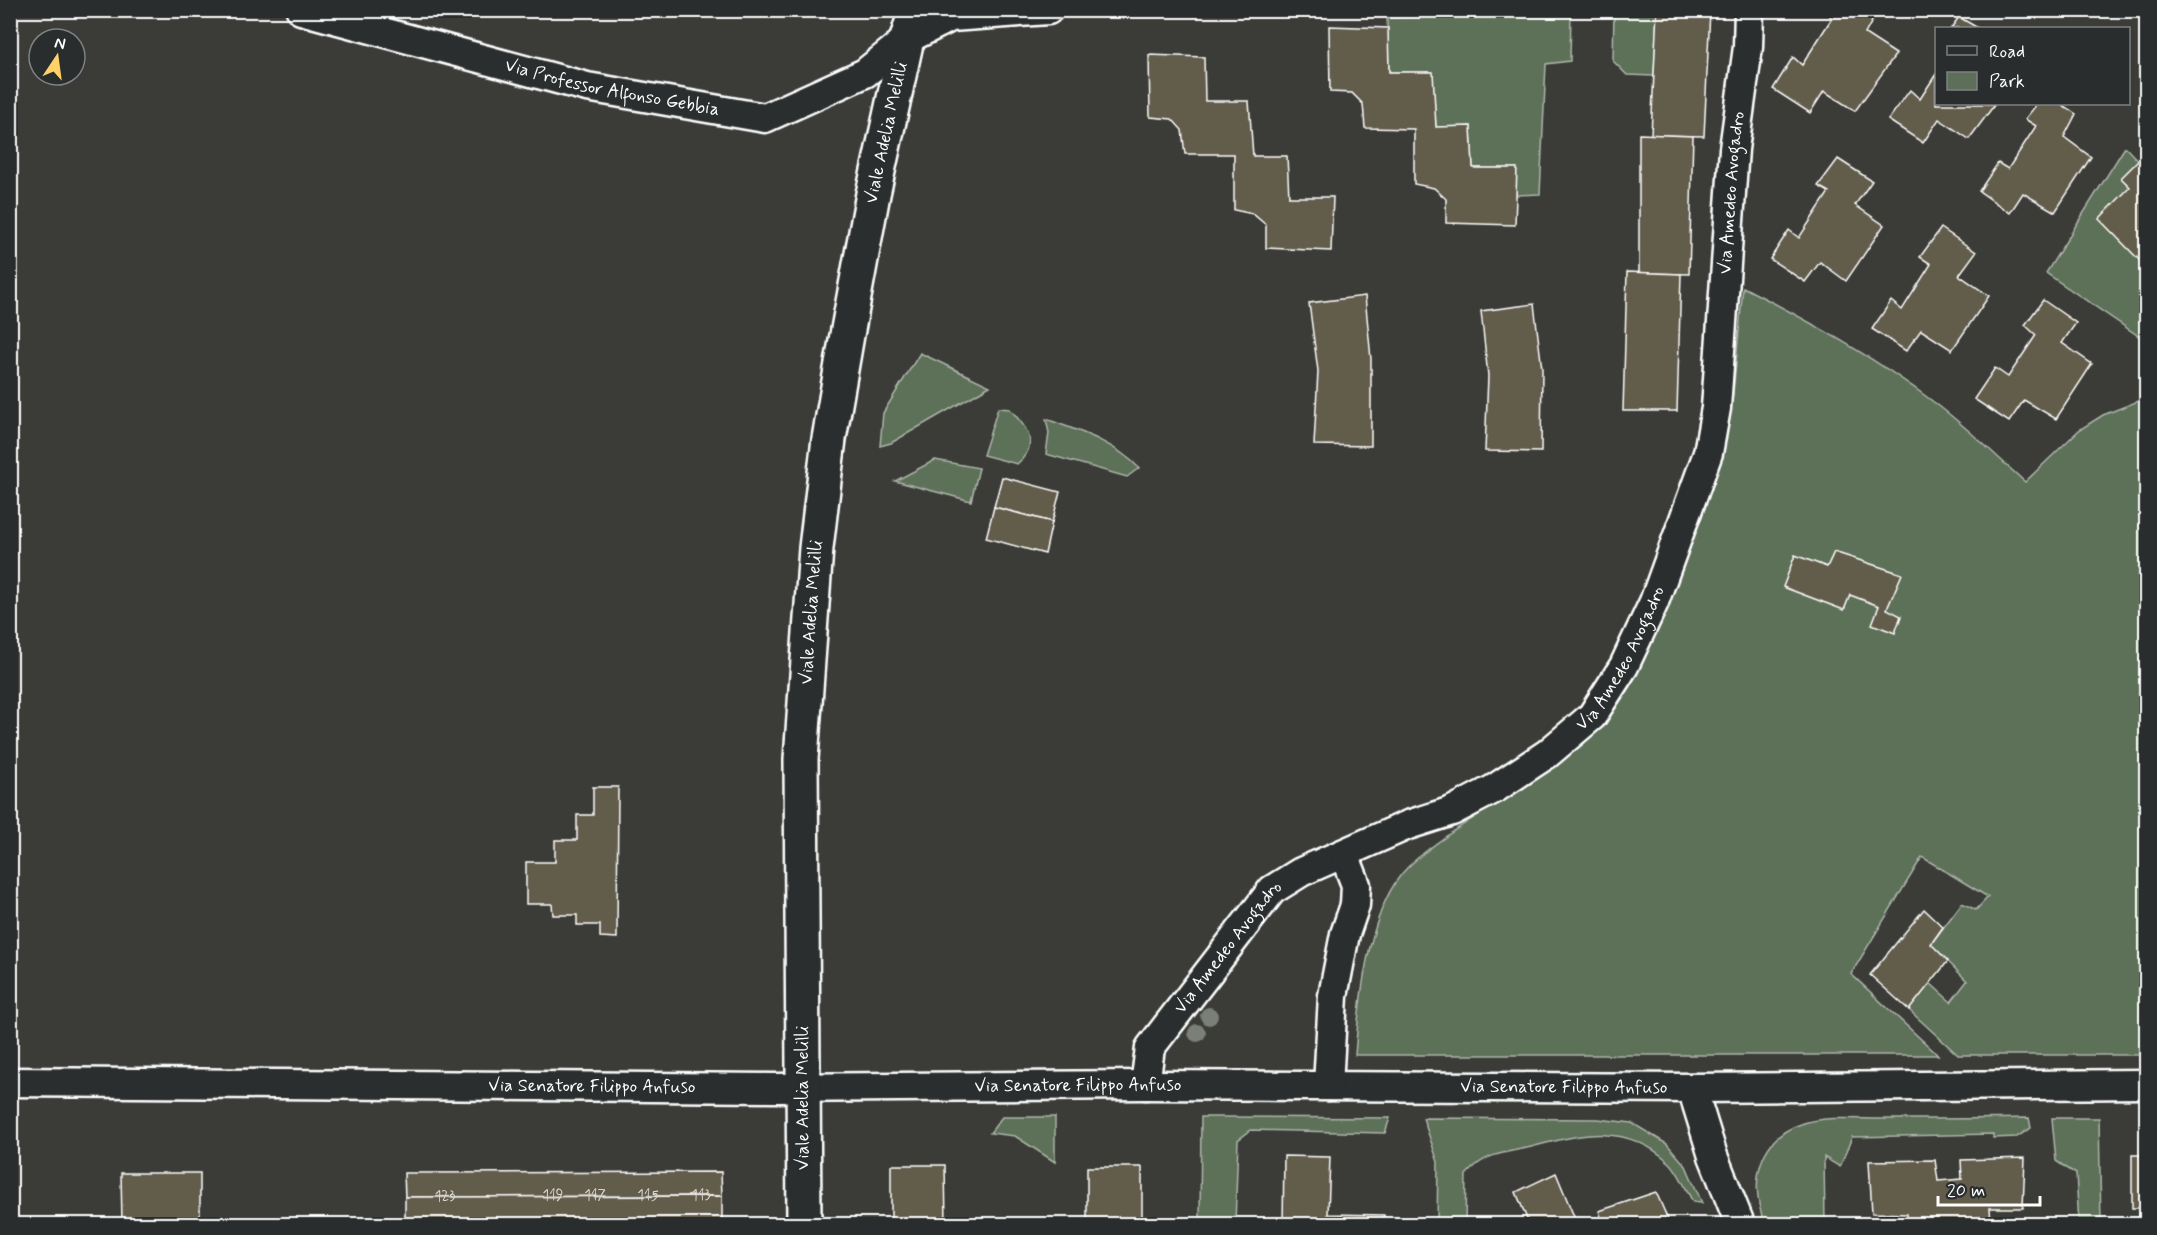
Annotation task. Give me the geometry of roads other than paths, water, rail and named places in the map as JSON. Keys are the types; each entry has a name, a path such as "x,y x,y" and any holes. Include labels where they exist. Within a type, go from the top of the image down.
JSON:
{"street":[{"name":"Via Professor Alfonso Gebbia","path":"301,10 587,87 765,118 865,73 911,25 951,17 1048,10"},
{"name":"Via Amedeo Avogadro","path":"1145,1085 1150,1048 1255,908 1272,890 1302,872 1408,825 1452,811 1494,789 1547,754 1592,716 1624,666 1654,602 1708,453 1716,408 1734,149 1748,47 1749,10"},
{"name":"Viale Adelia Melilli","path":"804,1224 801,759 816,548 830,439 847,335 873,194 911,25"},
{"path":"1328,1086 1333,996 1345,934 1355,905 1356,885 1344,854"},
{"name":"Via Senatore Filippo Anfuso","path":"10,1082 1692,1088 2146,1083"},
{"path":"1692,1088 1713,1156 1740,1224"}]}
